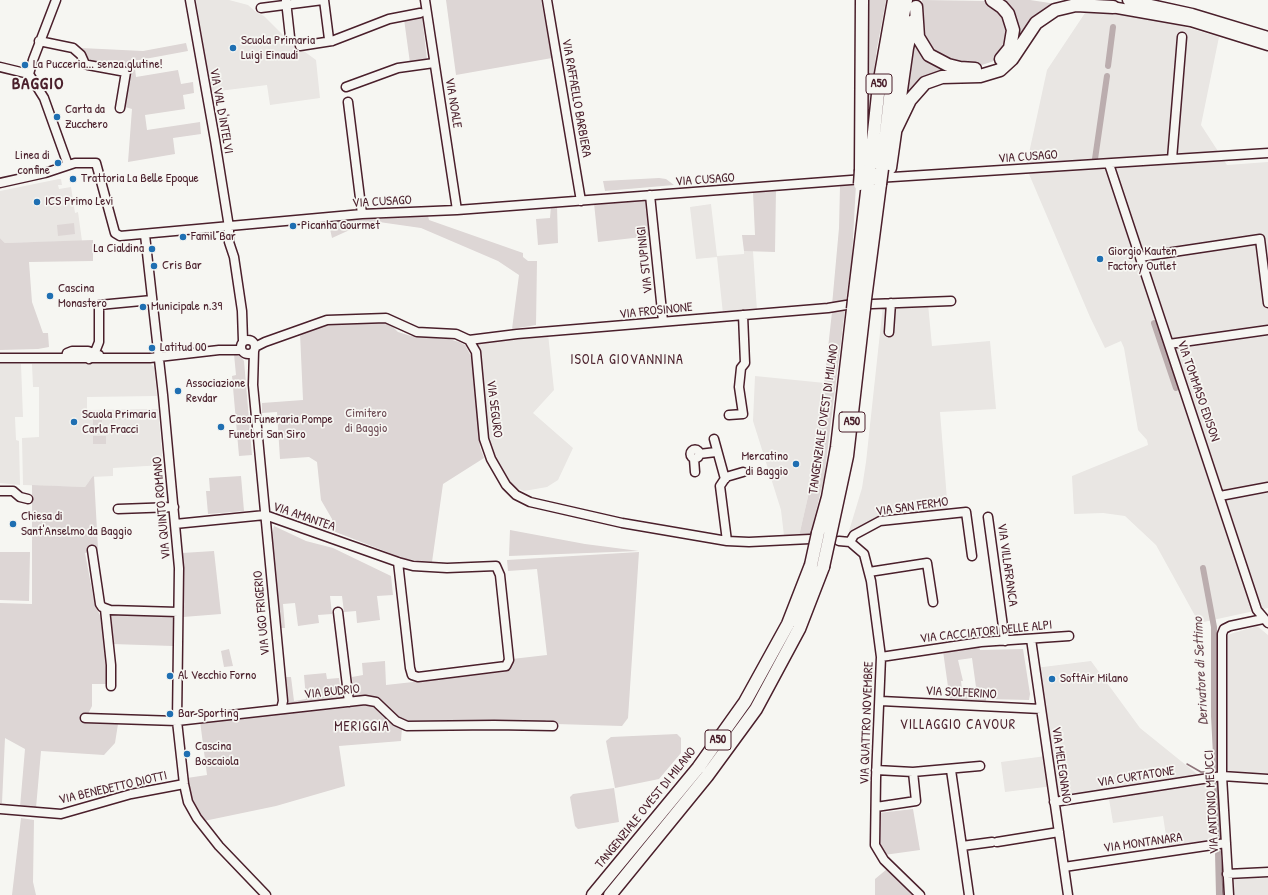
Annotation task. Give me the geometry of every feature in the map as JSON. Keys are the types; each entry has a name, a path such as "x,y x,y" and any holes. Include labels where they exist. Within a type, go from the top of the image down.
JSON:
{"highway":[{"path":"852,0 857,15 860,34 876,169 874,184 880,231 865,262"},
{"path":"860,34 862,0"},
{"name":"TANGENZIALE OVEST DI MILANO","path":"876,169 880,79 894,0"},
{"path":"913,2 918,37 929,55 948,65 971,69 992,65 999,61 1010,48 1013,35 1011,21 1002,7 992,0"},
{"path":"896,129 913,2"},
{"name":"TANGENZIALE OVEST DI MILANO","path":"610,895 707,776 756,709 799,629 824,537 829,491 865,262 876,169 894,62 913,2"},
{"path":"876,169 910,100 925,83 942,77 980,76 1000,70 1012,59 1036,23 1055,10 1076,5 1113,7"},
{"name":"TANGENZIALE OVEST DI MILANO","path":"593,895 698,768 745,702 788,624 817,566"}],"main road":[{"path":"1069,0 1191,21 1268,45"},
{"path":"1128,0 1192,14 1268,37"}],"street":[{"path":"0,183 45,173 68,165 44,98 30,74 39,41 56,0"},
{"name":"VIA VAL D'INTELVI","path":"190,0 229,226 229,240 234,257 254,385"},
{"path":"260,8 286,3 324,0 329,39 332,41"},
{"name":"VIA NOALE","path":"425,0 457,210"},
{"name":"VIA RAFFAELLO BARBIERA","path":"547,0 581,201"},
{"path":"286,3 290,37"},
{"path":"300,46 332,41 389,19 420,14"},
{"path":"1172,159 1182,37"},
{"path":"39,41 71,47 81,55 85,64 126,72 120,108"},
{"path":"346,88 398,68 434,63"},
{"path":"0,67 30,74"},
{"path":"348,102 362,214"},
{"name":"VIA CUSAGO","path":"68,165 75,163 96,163 115,233 120,236 362,214 457,210 841,180 1268,153"},
{"name":"VIA TOMMASO EDISON","path":"1109,164 1257,610 1265,621"},
{"name":"VIA STUPINIGI","path":"650,196 663,321"},
{"name":"VIA QUINTO ROMANO","path":"144,235 174,507 179,568 176,721 184,784 188,802 196,818 219,846 266,895"},
{"path":"1140,257 1260,239 1268,303"},
{"path":"92,356 99,338 99,305 152,300"},
{"name":"VIA FROSINONE","path":"470,340 517,334 612,327 663,321 828,308 859,304 951,301"},
{"path":"889,332 891,303"},
{"path":"728,415 742,414 739,387 740,368 745,363 743,315"},
{"path":"0,358 66,357 67,353 72,351 88,351 92,356 106,358 158,356 219,350 265,342 327,320 386,318 411,331 456,334 470,340"},
{"path":"1169,344 1268,330"},
{"name":"VIA SEGURO","path":"470,340 476,352 484,439 491,459 506,485 516,495 530,502 622,523 726,541 749,542 824,537 850,542"},
{"name":"VIA UGO FRIGERIO","path":"254,385 283,701 281,709"},
{"path":"714,439 716,452 724,479"},
{"path":"695,472 697,456 716,452"},
{"path":"726,541 720,486 726,477 743,472"},
{"path":"1220,496 1268,487"},
{"path":"0,491 13,491 20,497 28,499"},
{"path":"118,509 174,507"},
{"name":"VIA SAN FERMO","path":"850,542 854,535 880,521 966,512 972,556"},
{"name":"VIA AMANTEA","path":"175,524 265,515 398,562 429,568 496,566 500,575 509,660 506,666 418,677 412,675 398,562"},
{"name":"VIA VILLAFRANCA","path":"988,517 1005,641"},
{"name":"VIA QUATTRO NOVEMBRE","path":"850,542 864,554 869,572 881,657 881,701 876,770 874,836 877,850 884,860 920,895"},
{"path":"92,550 100,604 105,609 111,665 111,686"},
{"path":"869,572 927,563 933,602"},
{"path":"105,609 178,612"},
{"path":"338,612 349,702"},
{"name":"VIA ANTONIO MEUCCI","path":"1229,895 1222,776 1222,634 1224,629 1230,626 1265,621"},
{"name":"VIA CACCIATORI DELLE ALPI","path":"881,657 981,642 1069,636"},
{"name":"VIA MELEGNANO","path":"1031,639 1068,895"},
{"name":"VIA BUDRIO","path":"176,721 365,700 376,702 396,721 411,726 494,724 553,726"},
{"name":"VIA SOLFERINO","path":"881,701 1041,709"},
{"path":"85,718 176,721"},
{"path":"876,770 913,772 949,770 980,766"},
{"path":"949,770 969,895"},
{"path":"876,807 916,801 913,772"},
{"name":"VIA CURTATONE","path":"1054,802 1222,776 1268,779"},
{"name":"VIA BENEDETTO DIOTTI","path":"0,809 61,814 131,794 184,784"},
{"path":"962,846 1059,832"},
{"name":"VIA MONTANARA","path":"1064,867 1226,843"},
{"path":"1227,874 1268,872"}],"shaded area":[{"path":"196,0 229,0 248,5 256,12 264,16 286,38 316,60 320,98 270,105 267,85 211,92"},
{"path":"1094,10 1142,17 1219,37 1201,125 1227,165 1268,162 1268,608 1199,623 1156,545 1125,516 1103,513 1074,514 1072,476 1148,445 1147,440 1138,430 1124,348 1121,341 1105,348 1090,317 1026,167 1047,70 1085,13"},
{"name":"ICS Primo Levi","path":"61,179 62,185 58,185 59,189 71,187 75,213 78,212 82,241 5,243 0,238 0,191"},
{"path":"711,204 717,256 744,254 744,251 753,251 757,311 723,314 717,257 696,259 690,207"},
{"path":"928,304 932,346 990,341 996,409 940,412 948,512 877,520 854,532 849,531 862,488 866,462 883,305"},
{"path":"548,334 554,390 533,413 573,448 558,480 547,487 524,491 514,487 506,478 495,458 487,435 484,420 482,362 475,342"},
{"name":"Scuola Primaria Carla Fracci","path":"149,362 154,367 157,396 87,397 87,410 158,409 163,465 113,468 113,476 92,477 85,487 23,485 22,438 39,437 39,387 33,387 32,364"},
{"path":"0,364 21,364 23,417 15,417 16,440 19,441 20,485 0,483"},
{"path":"755,376 825,383 815,466 799,536 784,536 781,510 753,421"},
{"path":"1257,626 1268,635 1268,775 1226,773 1225,704 1227,635"},
{"path":"1091,661 1140,728 1197,774 1220,772 1224,841 1168,849 1163,816 1113,823 1108,793 1055,800 1053,786 1005,792 1001,762 1046,756 1035,668"},
{"path":"1268,877 1268,895 1234,895 1233,879"}],"green space":[{"path":"446,0 541,0 552,58 456,75"},
{"path":"865,0 886,0 877,48 866,130"},
{"path":"922,0 988,1 1000,9 1010,40 997,60 979,66 969,67 931,53 918,24"},
{"path":"1000,0 1030,0 1063,5 1047,11 1040,16 1013,54 999,68 982,74 940,74 932,76 918,85 909,95 904,96 913,33 924,55 936,64 954,71 968,72 989,70 1006,59 1015,43 1016,28 1012,13"},
{"path":"422,16 427,60 410,63 404,19"},
{"path":"186,43 188,51 134,61 136,77 178,70 181,84 193,82 194,93 183,95 185,109 145,115 147,130 200,122 201,134 173,138 175,154 128,162 132,109 125,107 128,67 90,61 81,48 143,51"},
{"path":"659,178 666,179 674,185 605,191 603,181"},
{"path":"856,184 852,256 846,300 832,305 839,228 840,186"},
{"path":"776,189 775,252 744,251 742,235 755,235 753,192"},
{"path":"647,199 651,236 598,242 594,203"},
{"path":"557,205 558,243 538,245 536,219 550,218 551,206"},
{"path":"428,216 429,220 523,253 523,257 528,261 537,261 536,325 512,329 519,275 498,261 421,228 379,222 354,228 332,238 330,229 334,221"},
{"path":"74,223 75,234 58,236 57,225"},
{"path":"0,238 5,243 93,240 93,261 29,262 32,302 43,333 48,333 49,347 38,349 0,350"},
{"path":"845,309 824,478 810,536 799,536 815,466 832,312"},
{"name":"Cimitero di Baggio","path":"389,323 398,332 411,336 449,339 459,342 465,345 472,358 480,447 484,458 443,484 432,562 405,559 333,531 332,519 321,500 317,462 309,457 280,459 277,412 262,413 262,403 303,400 300,333 328,324"},
{"path":"234,354 241,357 244,361 252,455 239,456 232,376 236,375"},
{"path":"93,413 102,413 102,429 93,429"},
{"path":"93,436 106,436 106,444 93,444"},
{"path":"94,476 98,549 85,553 95,606 101,617 109,684 92,684 92,706 87,716 87,722 118,724 115,743 104,755 41,751 36,808 20,807 25,749 5,738 2,803 0,803 0,603 32,604 32,485 85,487"},
{"path":"241,476 244,511 208,514 206,491 210,491 209,478"},
{"path":"274,526 306,541 333,548 391,576 393,595 377,596 380,620 357,623 356,611 344,612 342,596 330,596 332,614 318,615 319,623 298,626 295,603 283,604 285,628 280,628 272,535"},
{"path":"510,530 585,544 639,551 509,556"},
{"path":"214,551 221,614 183,617 182,553"},
{"path":"0,552 30,552 29,601 0,600"},
{"path":"639,552 628,718 622,726 556,724 554,721 546,720 543,724 409,723 398,717 381,701 354,699 352,677 363,675 362,663 385,661 386,685 504,672 511,665 512,659 547,655 537,569 508,571 507,560"},
{"path":"109,613 173,615 173,646 112,644"},
{"path":"979,646 980,650 1023,649 1030,694 1029,700 986,699 986,703 950,701 943,651","holes":["972,658 976,687 962,689 961,681 963,681 958,660"]},
{"path":"229,649 233,666 224,667 221,651"},
{"path":"326,673 327,679 339,678 342,700 287,706 284,677 291,677 294,701 306,699 304,675"},
{"path":"364,704 373,705 395,725 402,727 401,741 339,746 345,786 276,806 204,821 197,812 190,796 187,778 207,775 200,721"},
{"path":"677,734 681,738 681,753 659,779 615,788 606,741 611,737"},
{"path":"614,788 619,822 578,829 575,826 570,797 573,794"},
{"path":"913,809 920,850 884,855 879,846 879,813"},
{"path":"21,818 34,820 33,882 36,895 12,895"},
{"path":"887,869 914,895 875,895 875,879"}],"waterway":[{"name":"Derivatore di Settimo","path":"1108,66 1113,27"},
{"name":"Derivatore di Settimo","path":"1095,159 1107,76"},
{"name":"Derivatore di Settimo","path":"1154,323 1176,388"},
{"name":"Derivatore di Settimo","path":"1203,568 1214,627 1214,716 1217,774"},
{"path":"1187,764 1201,772 1217,772"},
{"name":"Derivatore di Settimo","path":"1217,785 1219,837"},
{"name":"Derivatore di Settimo","path":"1218,852 1219,895"},
{"name":"Derivatore di Settimo","path":"1220,852 1223,895"}],"place":[{"name":"Scuola Primaria Luigi Einaudi","path":"233,48"},
{"name":"La Pucceria... senza glutine!","path":"25,65"},
{"name":"Carta da Zucchero","path":"57,117"},
{"name":"Linea di confine","path":"58,163"},
{"name":"Trattoria La Belle Epoque","path":"73,179"},
{"name":"ICS Primo Levi","path":"37,202"},
{"name":"Picanha Gourmet","path":"293,226"},
{"name":"Famil Bar","path":"183,237"},
{"name":"La Cialdina","path":"152,249"},
{"name":"Giorgio Kauten Factory Outlet","path":"1100,259"},
{"name":"Cris Bar","path":"154,266"},
{"name":"Cascina Monastero","path":"50,296"},
{"name":"Municipale n.39","path":"143,307"},
{"name":"Latitud 00","path":"152,348"},
{"name":"Associazione Revdar","path":"178,391"},
{"name":"Scuola Primaria Carla Fracci","path":"74,422"},
{"name":"Casa Funeraria Pompe Funebri San Siro","path":"221,427"},
{"name":"Mercatino di Baggio","path":"796,464"},
{"name":"Chiesa di Sant'Anselmo da Baggio","path":"13,524"},
{"name":"Al Vecchio Forno","path":"170,676"},
{"name":"SoftAir Milano","path":"1052,679"},
{"name":"Bar Sporting","path":"170,714"},
{"name":"Cascina Boscaiola","path":"187,754"}],"district":[{"name":"BAGGIO","path":"38,84"},
{"name":"ISOLA GIOVANNINA","path":"627,360"},
{"name":"VILLAGGIO CAVOUR","path":"958,725"},
{"name":"MERIGGIA","path":"362,727"}]}
